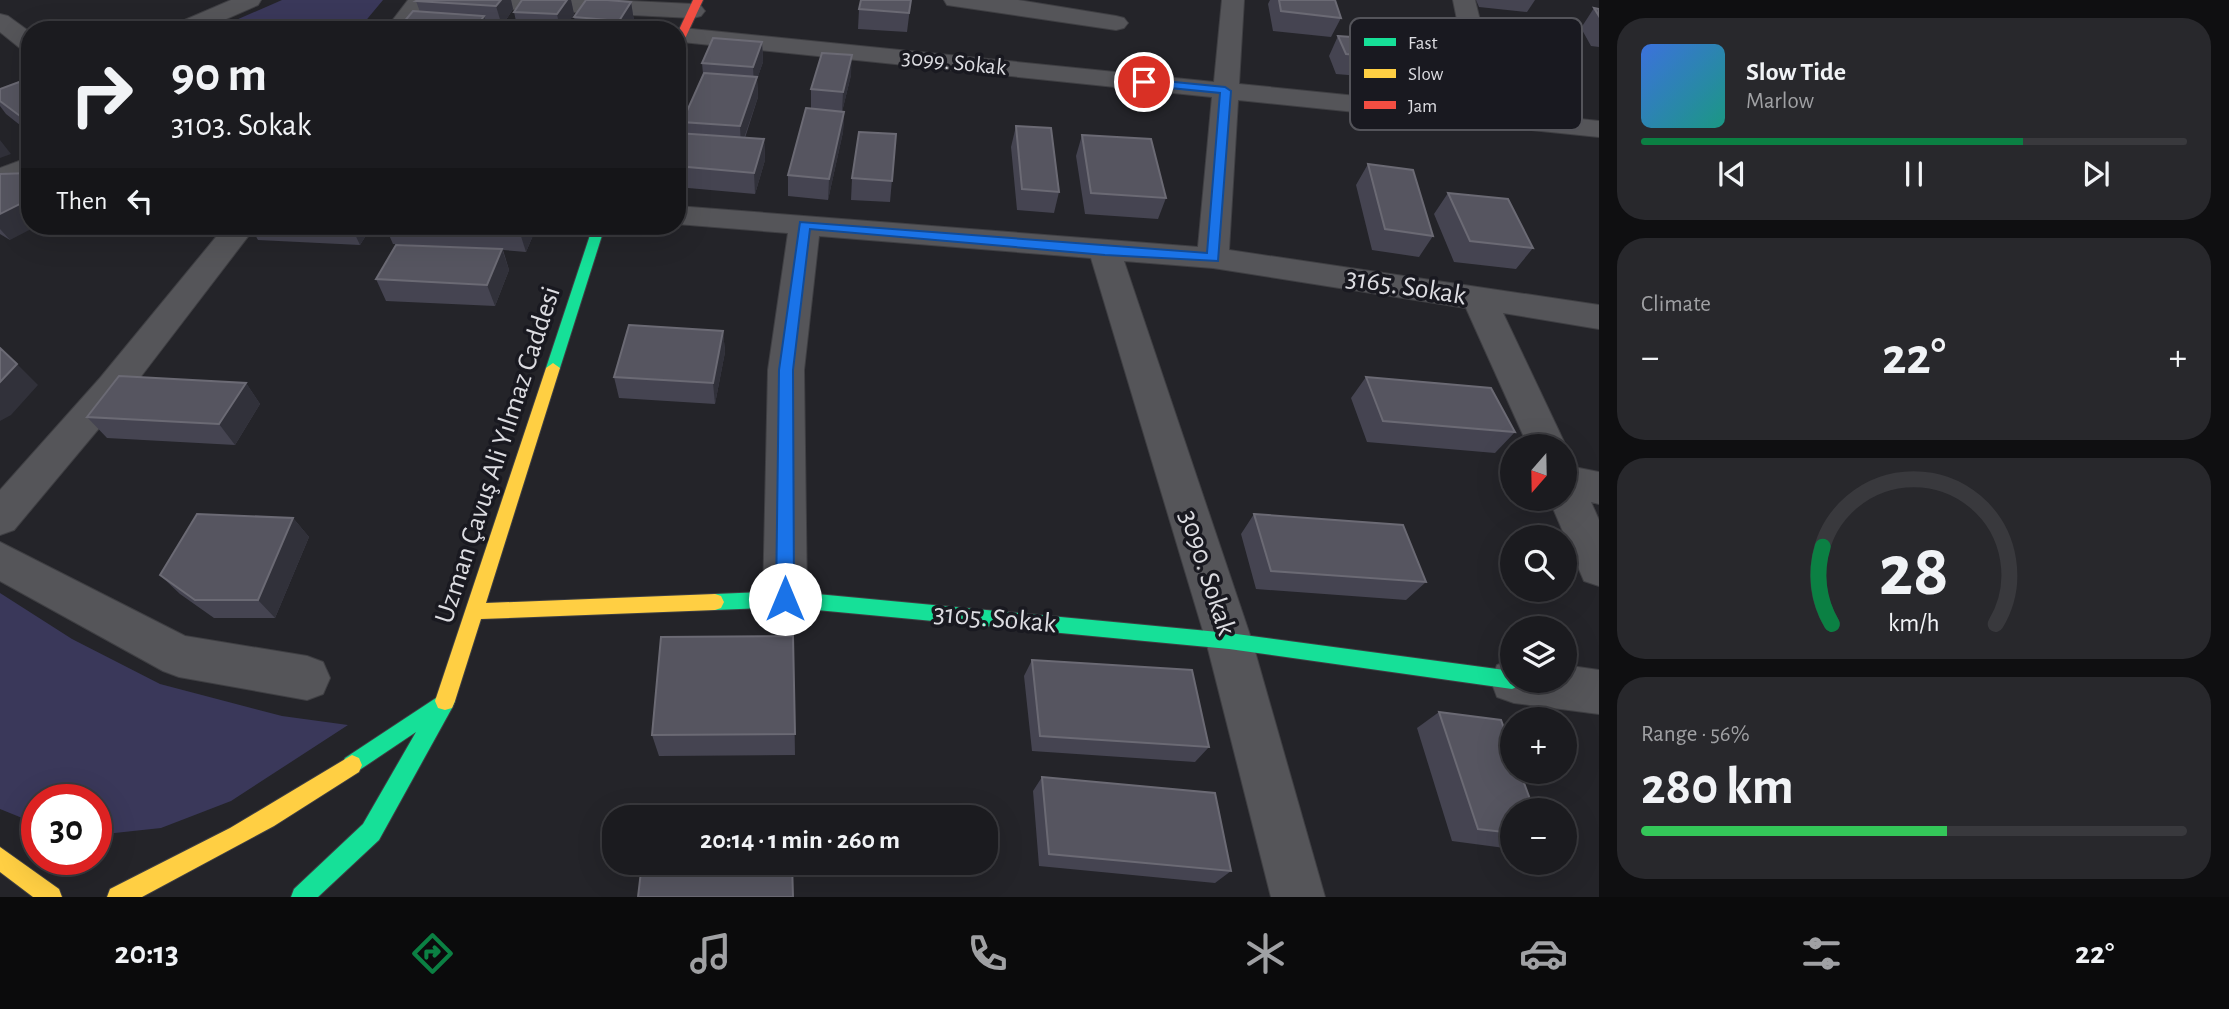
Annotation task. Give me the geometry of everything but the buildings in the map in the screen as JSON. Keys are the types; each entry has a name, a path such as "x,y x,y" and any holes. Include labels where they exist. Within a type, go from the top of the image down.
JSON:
{"street":[{"path":"201,21 248,0"},
{"path":"404,21 420,0"},
{"path":"468,0 696,5 686,27"},
{"path":"956,0 988,1 1116,23"},
{"path":"1213,258 1233,0"},
{"path":"1464,0 1468,18"},
{"path":"0,21 21,37"},
{"name":"3099. Sokak","path":"686,41 1350,104"},
{"path":"0,180 21,170"},
{"path":"0,180 21,182"},
{"name":"3165. Sokak","path":"686,216 1213,258 1599,317"},
{"path":"785,599 786,370 805,225"},
{"path":"0,518 113,387 234,235"},
{"name":"Uzman Çavuş Ali Yılmaz Caddesi","path":"371,832 445,701 596,235"},
{"name":"3090. Sokak","path":"1105,251 1229,641 1298,897"},
{"path":"1479,299 1541,434"},
{"path":"1577,484 1599,488"},
{"path":"1575,511 1599,568"},
{"path":"0,560 179,656 307,678"},
{"name":"3105. Sokak","path":"476,611 785,599 1229,641 1500,679"},
{"name":"3105. Sokak","path":"1577,689 1599,692"},
{"path":"118,897 187,863 320,787 445,701"},
{"path":"356,871 371,832"},
{"path":"302,897 371,832"},
{"path":"0,858 51,897"}],"shaded area":[{"path":"282,0 383,0 366,21 234,21"},
{"path":"0,593 72,639 160,684 282,716 348,725 231,801 161,828 112,833 112,784 21,784 21,818 0,809"}],"traffic: fast":[{"path":"553,368 596,235"},
{"path":"715,602 785,599 1229,641 1500,678"},
{"path":"302,897 371,832 445,701 352,765"}],"traffic: slow":[{"path":"445,701 553,368"},
{"path":"476,611 715,602"},
{"path":"118,897 237,836 352,765"},
{"path":"0,858 51,897"}],"traffic: jam":[{"path":"686,26 698,0"}],"route":[{"path":"785,599 786,370 805,225 1213,258 1225,91 1144,82"}]}
